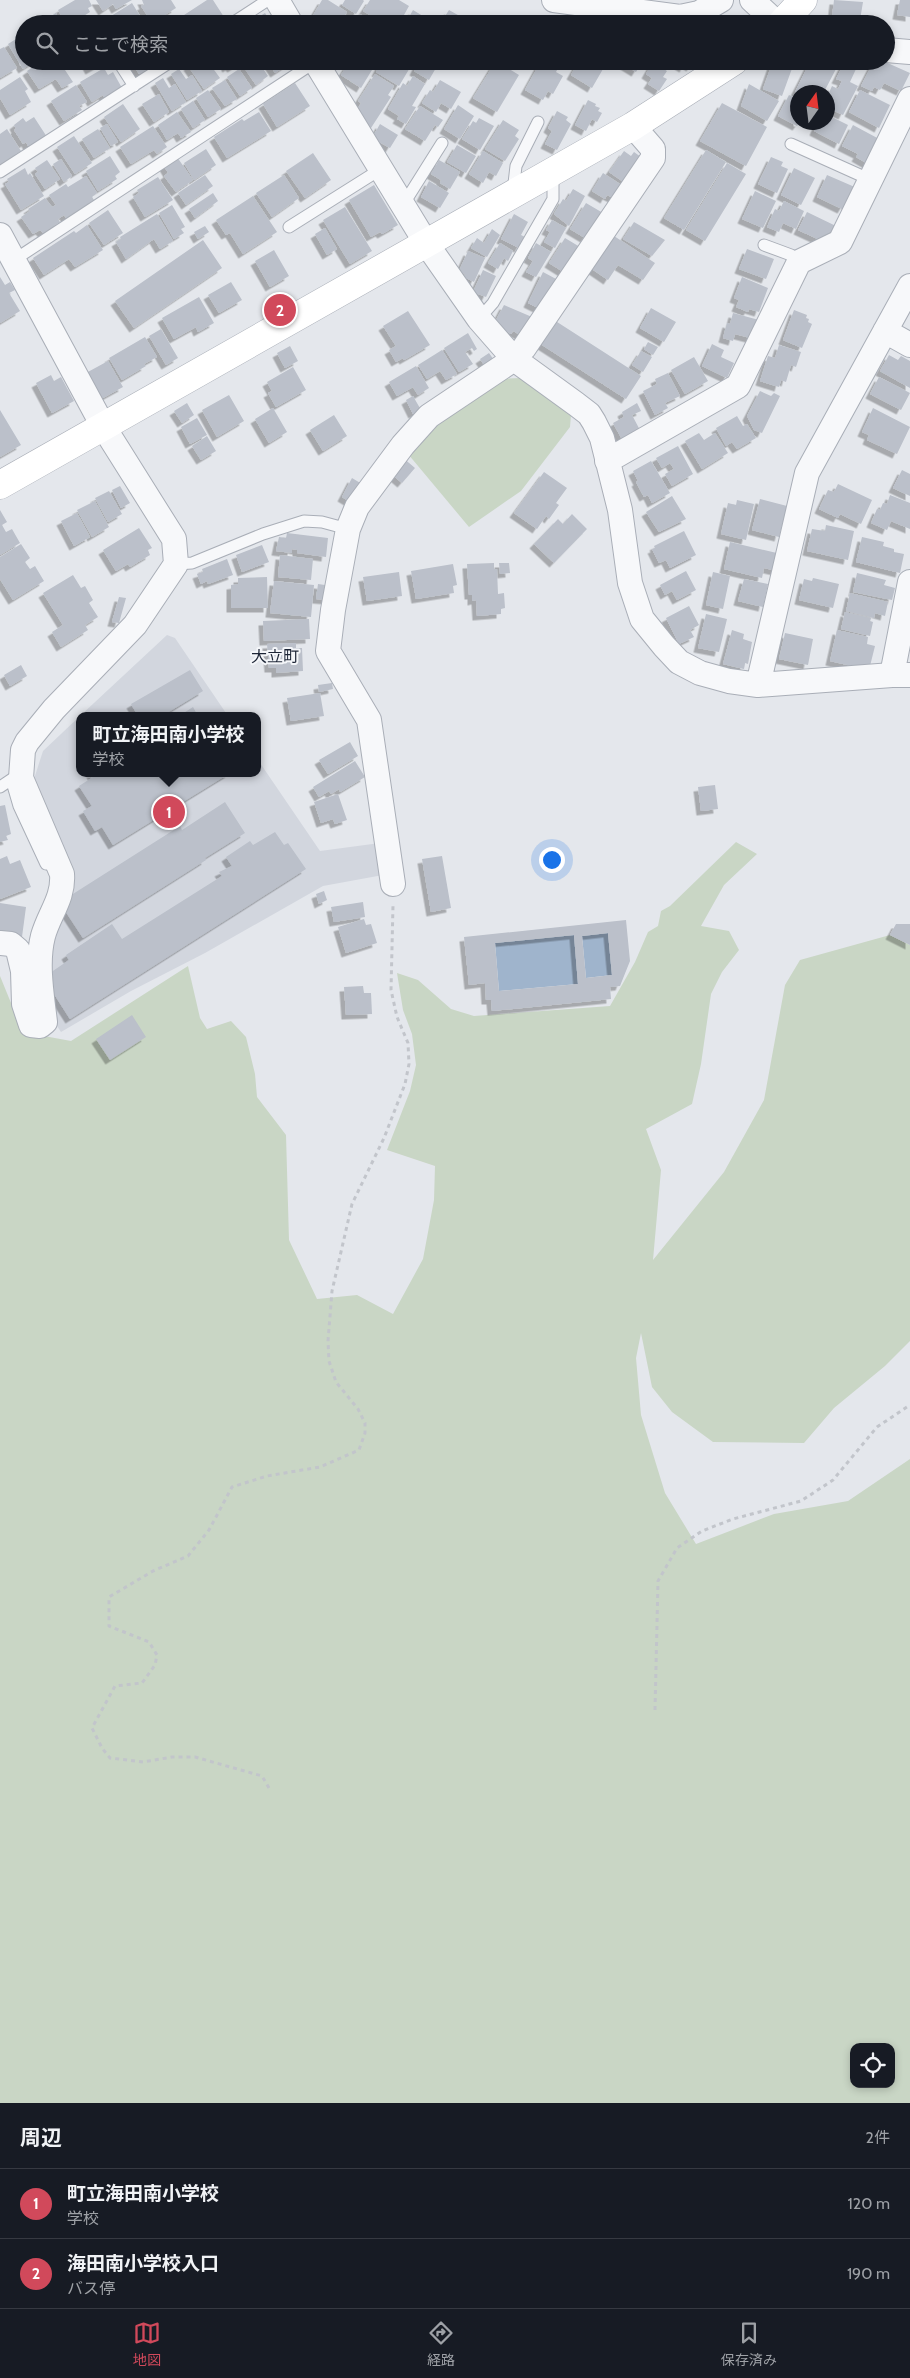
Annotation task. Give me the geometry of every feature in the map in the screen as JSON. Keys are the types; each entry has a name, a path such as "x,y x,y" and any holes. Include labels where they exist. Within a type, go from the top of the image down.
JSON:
{"street":[{"path":"277,0 286,15"},
{"path":"554,0 671,15"},
{"path":"691,15 721,0"},
{"path":"752,0 769,15"},
{"path":"788,15 803,0"},
{"path":"895,51 910,52"},
{"path":"320,70 426,243 479,319 514,359 589,414 602,438 620,510 630,583 642,618 679,662 700,673 729,682 758,685 901,675 910,582"},
{"path":"0,485 633,126 720,70"},
{"path":"607,460 738,386 799,262 840,242 910,99"},
{"path":"393,884 370,720 328,650 333,610 348,529 357,507 403,445 429,416 514,359 524,348 653,158 653,149 633,126"},
{"path":"0,235 103,426 174,539 176,564 135,625 54,709 27,742 23,750 21,778 62,874 63,884 61,895 43,935 40,950 45,1022 40,1026 31,1024 24,1004 23,971 19,945"},
{"path":"758,685 807,473 910,286"},
{"path":"886,331 910,345"}],"lane":[{"path":"245,15 268,0"},
{"path":"124,70 134,86"},
{"path":"0,172 158,70"},
{"path":"14,260 303,70"},
{"path":"513,194 516,166 538,122"},
{"path":"403,205 442,143"},
{"path":"790,144 871,180"},
{"path":"289,227 381,169"},
{"path":"479,319 493,302 553,200 553,171"},
{"path":"764,244 791,255 799,262"},
{"path":"176,564 192,563 263,534 304,521 322,522 348,529"},
{"path":"19,945 46,901 52,882 51,874 19,806 10,771 13,760 23,750"},
{"path":"0,787 12,779"}],"path":[{"path":"269,1788 262,1776 195,1757 172,1757 143,1762 110,1758 102,1748 92,1728 115,1686 142,1683 155,1665 157,1655 149,1642 109,1626 109,1597 152,1571 188,1556 209,1530 232,1487 267,1476 320,1467 359,1450 365,1433 365,1423 358,1408 336,1382 329,1361 328,1341 332,1291 352,1204 384,1138 405,1084 409,1064 408,1043 397,1017 391,990 393,884"},
{"path":"654,1710 658,1581 677,1548 702,1531 733,1519 801,1501 833,1480 878,1427 910,1405"}],"shaded area":[{"path":"167,635 175,638 225,712 84,712"},
{"path":"76,720 76,777 261,777 261,764 320,851 380,843 383,875 323,886 205,953 131,991 61,1032 51,1017 46,969 66,891 33,782 43,751"}],"green space":[{"path":"521,378 568,411 571,415 570,427 521,491 469,527 408,454 429,423 494,379"},
{"path":"736,842 757,854 724,885 701,926 729,931 739,950 722,972 711,994 701,1064 692,1104 646,1129 661,1170 653,1260 724,1172 764,1100 785,985 800,960 890,935 910,945 910,1341 885,1366 834,1408 804,1443 713,1442 672,1412 652,1387 641,1333 636,1358 641,1415 665,1493 696,1544 774,1514 848,1501 910,1459 910,2103 0,2103 0,976 20,1025 44,1036 71,1041 188,966 200,1018 207,1029 231,1021 246,1037 255,1074 257,1097 286,1135 289,1240 317,1299 357,1295 393,1314 423,1259 434,1200 435,1166 387,1150 410,1091 416,1065 412,1034 403,1010 397,973 418,980 451,1009 474,1016 610,1006 635,962 648,932 658,926 661,911 670,906"}],"water":[{"path":"608,933 612,975 586,978 582,936"},
{"path":"574,935 578,984 499,991 495,943"}],"building":[{"path":"75,0 89,0 92,6 88,8 90,12 85,15 61,15 58,10"},
{"path":"96,0 132,0 116,9 113,4 103,11"},
{"path":"142,0 171,0 176,8 165,15 147,15 141,6 144,5"},
{"path":"207,0 213,0 223,15 184,15"},
{"path":"322,0 328,0 347,12 345,15 313,15"},
{"path":"345,0 364,1 356,14 342,5"},
{"path":"370,0 399,0 409,6 404,15 370,15 363,11"},
{"path":"834,0 863,2 861,15 832,15"},
{"path":"900,0 910,0 910,17 897,15"},
{"path":"132,3 139,15 113,15"},
{"path":"413,10 421,15 410,15"},
{"path":"449,10 458,15 446,15"},
{"path":"15,40 15,56 8,44"},
{"path":"4,47 15,65 15,69 0,78 0,49"},
{"path":"895,66 910,73 901,91 884,83 880,90 874,87 872,91 861,86 869,70 895,70"},
{"path":"65,70 73,82 62,88 56,79 39,89 27,71"},
{"path":"101,70 105,70 108,75 113,72 122,88 105,99 103,95 92,102 80,82"},
{"path":"137,70 146,70 139,74"},
{"path":"180,70 186,79 192,75 202,91 187,100 171,74"},
{"path":"191,70 214,70 220,78 204,89"},
{"path":"240,70 252,88 240,96 227,77"},
{"path":"246,70 264,70 268,76 256,85"},
{"path":"344,70 372,70 361,88 341,75"},
{"path":"377,70 409,70 399,86 376,72"},
{"path":"414,70 435,70 429,80"},
{"path":"490,70 511,70 519,75 497,112 473,98"},
{"path":"536,70 557,70 556,72 563,76 553,94 548,91 543,100 525,90"},
{"path":"574,70 602,70 592,88 571,75"},
{"path":"648,70 665,70 667,71 663,77 667,79 659,91 648,84 652,78 646,74"},
{"path":"770,70 791,70 782,96 763,89"},
{"path":"806,70 835,70 828,85 798,85"},
{"path":"840,70 856,70 850,82 858,86 843,115 835,111 835,88 838,89 842,81 836,79"},
{"path":"375,74 394,86 388,95 391,97 371,128 358,119 356,112 361,103 358,101"},
{"path":"413,76 425,84 412,106 416,107 406,124 397,119 399,116 388,109 403,83 407,86"},
{"path":"20,77 28,89 25,91 31,102 10,115 0,98 0,90"},
{"path":"163,78 169,88 175,84 186,102 172,111 155,83"},
{"path":"225,80 237,99 225,106 212,88"},
{"path":"440,80 461,92 451,109 441,103 436,112 422,103 430,90 433,92"},
{"path":"295,83 310,106 277,127 263,104"},
{"path":"749,84 779,101 767,121 741,106"},
{"path":"76,85 87,102 79,106 82,110 64,121 51,101"},
{"path":"208,90 221,109 208,117 196,98"},
{"path":"860,90 890,105 879,128 849,112"},
{"path":"159,94 169,112 154,122 142,104"},
{"path":"789,95 790,95 790,122 778,116"},
{"path":"588,100 596,104 595,106 600,108 598,111 602,113 597,122 592,119 586,131 575,125"},
{"path":"193,101 205,120 193,128 181,109"},
{"path":"722,103 767,127 746,166 700,141"},
{"path":"123,104 140,129 121,142 104,117"},
{"path":"458,105 474,116 460,139 444,129"},
{"path":"420,106 443,120 438,127 435,125 425,141 405,129"},
{"path":"557,111 568,117 566,120 571,124 557,150 545,144 552,131 548,128"},
{"path":"177,112 191,132 181,138 178,133 167,140 158,125"},
{"path":"259,112 271,131 227,158 214,137 242,119 244,121"},
{"path":"34,117 47,137 35,145 33,143 28,146 26,142 23,144 14,130 16,129 14,125 23,118 26,122"},
{"path":"479,118 494,126 480,150 462,139 473,121 476,123"},
{"path":"835,118 848,125 839,144 814,131 835,130"},
{"path":"503,120 519,130 515,136 519,139 505,161 485,149"},
{"path":"107,124 118,142 111,146 100,128"},
{"path":"380,124 398,135 390,148 372,138"},
{"path":"853,125 881,140 868,164 856,157 858,154 842,146"},
{"path":"153,126 167,147 157,154 154,150 131,164 120,147"},
{"path":"7,129 21,151 0,164 0,134"},
{"path":"98,129 110,148 94,158 82,139"},
{"path":"74,136 92,163 75,174 57,147"},
{"path":"457,145 476,156 466,173 447,162"},
{"path":"206,149 216,165 194,180 184,163"},
{"path":"706,150 726,162 684,230 664,218"},
{"path":"483,151 503,163 496,176 489,172 483,183 469,174"},
{"path":"624,151 631,156 634,152 641,157 625,183 609,172"},
{"path":"313,153 331,180 305,198 286,171"},
{"path":"110,156 120,172 115,176 117,179 98,191 86,171"},
{"path":"177,157 193,180 176,192 164,176 168,173 164,166"},
{"path":"771,157 783,162 781,166 788,169 777,193 758,184"},
{"path":"61,159 72,176 64,182 53,164"},
{"path":"47,160 60,179 45,189 35,174 38,172 35,168"},
{"path":"439,160 460,172 450,189 431,174"},
{"path":"727,163 746,174 705,241 686,230"},
{"path":"25,168 44,196 21,210 5,184 9,182 7,179"},
{"path":"794,168 815,178 801,205 781,195"},
{"path":"603,173 623,186 615,199 607,195 605,199 592,191"},
{"path":"205,175 213,186 186,205 178,193"},
{"path":"284,175 299,198 272,217 256,193"},
{"path":"827,175 857,188 849,206 845,204 842,209 817,197"},
{"path":"86,176 97,193 92,197 94,200 66,218 64,215 58,219 60,222 43,233 40,230 33,234 21,217 30,211 28,209 45,198 52,207 56,205 49,195 66,184 68,187"},
{"path":"158,177 173,200 145,217 133,197 139,193 137,190"},
{"path":"429,181 449,193 440,208 421,197"},
{"path":"374,185 398,225 382,234 380,232 371,237 349,200"},
{"path":"573,189 585,196 569,226 554,214 563,199 566,201"},
{"path":"755,191 776,201 763,228 742,219"},
{"path":"213,193 218,201 195,218 189,209"},
{"path":"253,196 277,232 243,254 230,233 226,235 216,220"},
{"path":"784,201 804,211 796,229 783,223 779,232 767,227 775,209 779,211"},
{"path":"586,203 603,213 585,238 570,229"},
{"path":"172,205 185,227 181,229 184,233 174,239 159,213"},
{"path":"345,207 372,251 350,264 323,220"},
{"path":"108,210 123,233 104,245 89,223"},
{"path":"807,212 838,227 833,237 825,234 822,241 798,230"},
{"path":"157,214 173,241 160,249 154,239 126,259 116,242 121,239 120,237"},
{"path":"514,214 528,222 521,235 525,237 519,248 501,239"},
{"path":"552,220 566,228 555,248 544,242 550,232 546,230"},
{"path":"634,222 665,240 652,256 623,239"},
{"path":"87,225 103,250 75,267 69,259 44,275 33,258 74,231 76,233"},
{"path":"205,226 209,232 198,239 194,232"},
{"path":"325,228 337,249 327,255 315,234"},
{"path":"492,229 500,235 487,257 471,248 477,238 484,243"},
{"path":"611,234 655,263 643,280 618,265 608,280 589,267"},
{"path":"565,238 580,247 565,273 549,263"},
{"path":"203,240 222,268 134,328 115,301"},
{"path":"500,243 513,251 508,261 504,258 498,269 488,263"},
{"path":"536,243 551,252 536,277 526,272 533,261 528,258"},
{"path":"747,249 774,259 766,279 739,269"},
{"path":"274,250 289,276 270,287 255,261"},
{"path":"468,251 485,258 474,282 464,277 465,274 459,271"},
{"path":"483,270 496,276 486,297 473,292"},
{"path":"543,272 558,280 540,309 528,303"},
{"path":"0,277 5,285 10,282 15,290 9,293 20,311 0,323"},
{"path":"742,277 768,288 759,312 749,309 748,312 736,307 739,300 734,298"},
{"path":"231,282 242,300 219,313 208,295"},
{"path":"199,297 214,323 198,332 196,327 174,339 162,318"},
{"path":"504,305 532,317 522,336 513,331 511,334 494,324"},
{"path":"651,308 676,322 664,342 640,328"},
{"path":"794,310 807,315 808,322 812,324 802,348 783,340"},
{"path":"408,311 430,345 404,360 403,358 396,362 389,350 396,346 383,326"},
{"path":"733,313 759,320 754,339 735,334 733,341 723,338 727,323 730,324"},
{"path":"554,320 641,376 626,399 539,343"},
{"path":"161,329 178,358 166,365 149,336"},
{"path":"468,333 477,349 474,351 472,348 465,352 473,364 459,372 444,348"},
{"path":"145,337 157,357 122,380 109,358"},
{"path":"648,342 658,347 653,355 644,349"},
{"path":"712,344 724,350 721,357 734,363 727,378 702,366"},
{"path":"779,345 801,352 796,367 791,365 786,382 781,380 779,387 760,381 768,356 775,358"},
{"path":"290,346 298,361 285,368 277,353"},
{"path":"442,350 457,374 446,380 440,371 427,379 418,365"},
{"path":"641,351 652,357 643,372 632,365"},
{"path":"489,353 496,363 487,369 480,359"},
{"path":"889,355 898,360 901,356 910,361 910,388 880,371"},
{"path":"694,357 708,381 685,394 671,370"},
{"path":"108,361 123,387 101,399 86,373"},
{"path":"416,366 429,388 418,395 413,387 397,396 389,382"},
{"path":"293,367 306,390 276,407 268,393 272,391 267,382"},
{"path":"668,373 680,396 665,403 668,408 655,415 643,391 657,384 655,379"},
{"path":"51,375 54,381 61,377 74,401 52,413 36,383"},
{"path":"879,377 910,393 901,410 870,394"},
{"path":"760,391 771,396 774,393 780,396 762,433 754,430 747,416"},
{"path":"229,395 244,421 217,437 202,410"},
{"path":"413,396 421,410 413,414 406,400"},
{"path":"187,403 194,415 182,423 174,411"},
{"path":"637,403 641,411 632,415 641,432 623,441 613,423 624,417 622,412"},
{"path":"273,408 287,432 269,443 255,419"},
{"path":"873,408 910,427 897,454 867,440 869,435 862,432"},
{"path":"0,410 21,445 0,457"},
{"path":"334,415 347,436 323,451 310,430"},
{"path":"737,416 743,426 747,424 756,438 737,449 732,442 726,446 716,428"},
{"path":"197,418 207,435 190,444 181,427"},
{"path":"699,433 704,440 715,433 728,453 702,469 685,441"},
{"path":"207,436 216,451 201,460 192,446"},
{"path":"678,446 693,474 672,486 665,474 674,469 670,463 662,468 656,458"},
{"path":"402,457 415,468 402,483 389,472"},
{"path":"651,461 670,493 652,503 648,495 644,497 636,482 638,481 633,471"},
{"path":"902,470 910,474 910,496 893,488"},
{"path":"544,472 567,488 556,503 559,505 549,519 546,516 537,529 514,513"},
{"path":"352,478 362,484 352,503 342,497"},
{"path":"838,484 872,500 861,524 840,514 838,518 819,509 828,490 834,492"},
{"path":"120,486 130,503 121,508 112,490"},
{"path":"109,491 122,514 108,522 95,498"},
{"path":"890,495 910,503 910,529 891,521 887,530 871,523 877,509 880,510 883,503 887,504"},
{"path":"672,496 686,519 659,532 646,512"},
{"path":"760,499 787,506 779,537 752,530"},
{"path":"737,500 754,504 746,540 721,534 728,503 736,505"},
{"path":"95,501 109,527 92,537 77,510"},
{"path":"0,510 7,522 2,525 6,532 12,529 20,543 0,555"},
{"path":"77,513 90,537 74,546 61,521"},
{"path":"572,514 587,529 554,563 534,544 558,519 563,524"},
{"path":"826,525 854,531 848,560 807,551 812,529 825,531"},
{"path":"139,528 152,548 148,550 150,555 130,567 128,564 116,571 103,550"},
{"path":"684,531 696,555 670,568 666,560 659,563 652,549 655,548 654,546"},
{"path":"287,533 328,538 326,557 297,553 297,550 292,549 292,553 276,551 279,537 286,538"},
{"path":"862,537 884,542 883,546 894,549 894,552 904,554 900,573 856,562"},
{"path":"730,542 781,554 777,571 764,568 762,578 724,569"},
{"path":"21,544 30,558 25,562 30,569 35,566 44,581 13,600 0,579 0,557"},
{"path":"262,545 269,562 242,572 236,555"},
{"path":"280,555 313,559 311,580 278,577"},
{"path":"227,559 233,575 208,584 207,581 201,584 197,574 203,572 202,569"},
{"path":"494,563 494,569 497,569 498,594 504,593 505,608 501,609 501,614 477,616 476,600 472,601 472,595 469,595 467,564"},
{"path":"499,563 509,563 510,573 500,574"},
{"path":"453,564 457,585 453,586 454,593 416,599 411,571"},
{"path":"686,571 696,590 677,600 672,591 665,595 660,585"},
{"path":"399,572 402,596 367,601 363,577"},
{"path":"713,572 730,576 723,609 706,605"},
{"path":"857,573 886,580 884,585 895,588 892,600 853,592"},
{"path":"73,575 81,588 85,586 93,600 89,603 98,617 85,625 88,630 61,647 52,632 63,625 43,593"},
{"path":"267,577 268,608 231,608 231,585 238,584 238,578"},
{"path":"813,578 839,584 833,608 799,600 804,579 812,581"},
{"path":"744,579 768,584 763,607 738,601"},
{"path":"274,581 314,585 311,617 270,613"},
{"path":"318,584 332,586 330,600 316,599"},
{"path":"850,593 888,602 885,616 875,613 874,618 846,611"},
{"path":"119,597 126,598 119,623 112,622"},
{"path":"689,606 699,625 690,630 694,637 679,644 666,618"},
{"path":"845,612 871,618 870,621 873,622 870,636 841,629"},
{"path":"706,614 727,619 719,652 698,648"},
{"path":"309,619 310,639 264,641 263,621"},
{"path":"732,630 744,634 743,639 752,642 748,664 745,663 744,669 723,664"},
{"path":"837,630 868,637 867,644 875,646 869,670 830,661"},
{"path":"785,633 813,639 808,665 779,659"},
{"path":"296,643 296,648 302,648 303,671 276,673 276,668 269,668 267,644"},
{"path":"21,665 27,676 10,686 4,675"},
{"path":"190,670 203,691 169,712 136,712 131,704"},
{"path":"332,683 333,689 319,692 318,685"},
{"path":"320,693 324,716 291,721 287,698"},
{"path":"193,707 196,712 185,712"},
{"path":"350,742 358,756 328,774 319,760"},
{"path":"355,761 365,777 340,792 339,789 331,794 329,791 319,797 313,787"},
{"path":"93,777 224,777 113,845 102,827 95,831 83,811 92,806 79,786"},
{"path":"715,785 718,809 701,811 698,787"},
{"path":"338,794 347,820 335,824 333,819 321,823 314,802"},
{"path":"225,802 245,833 83,938 62,906 65,899 180,826 182,830"},
{"path":"5,805 11,834 6,836 8,840 0,842 0,806"},
{"path":"275,832 284,845 288,843 306,869 70,1019 54,994 54,986 47,975 69,960 66,955 112,924 122,939 222,876 219,872 232,866 226,857 250,841 253,845"},
{"path":"7,856 10,864 20,860 31,887 0,899 0,859"},
{"path":"442,856 451,908 431,912 422,859"},
{"path":"324,891 327,900 319,904 316,894"},
{"path":"363,902 365,917 334,922 331,907"},
{"path":"0,903 26,907 22,937 11,936 12,931 2,930 0,934"},
{"path":"364,919 366,925 371,924 377,943 346,953 338,927"},
{"path":"626,920 630,961 620,986 610,987 611,999 492,1011 491,1000 486,1000 485,983 469,985 464,937","holes":["608,933 612,975 586,978 582,936","574,935 578,984 499,991 495,943"]},
{"path":"896,924 910,924 910,945 890,935"},
{"path":"363,986 364,993 371,993 372,1014 346,1015 344,987"},
{"path":"132,1015 146,1037 110,1060 96,1039"}],"place":[{"name":"海田南小学校入口","path":"280,310"},
{"name":"町立海田南小学校","path":"169,812"}],"district":[{"name":"大立町","path":"275,656"}]}
